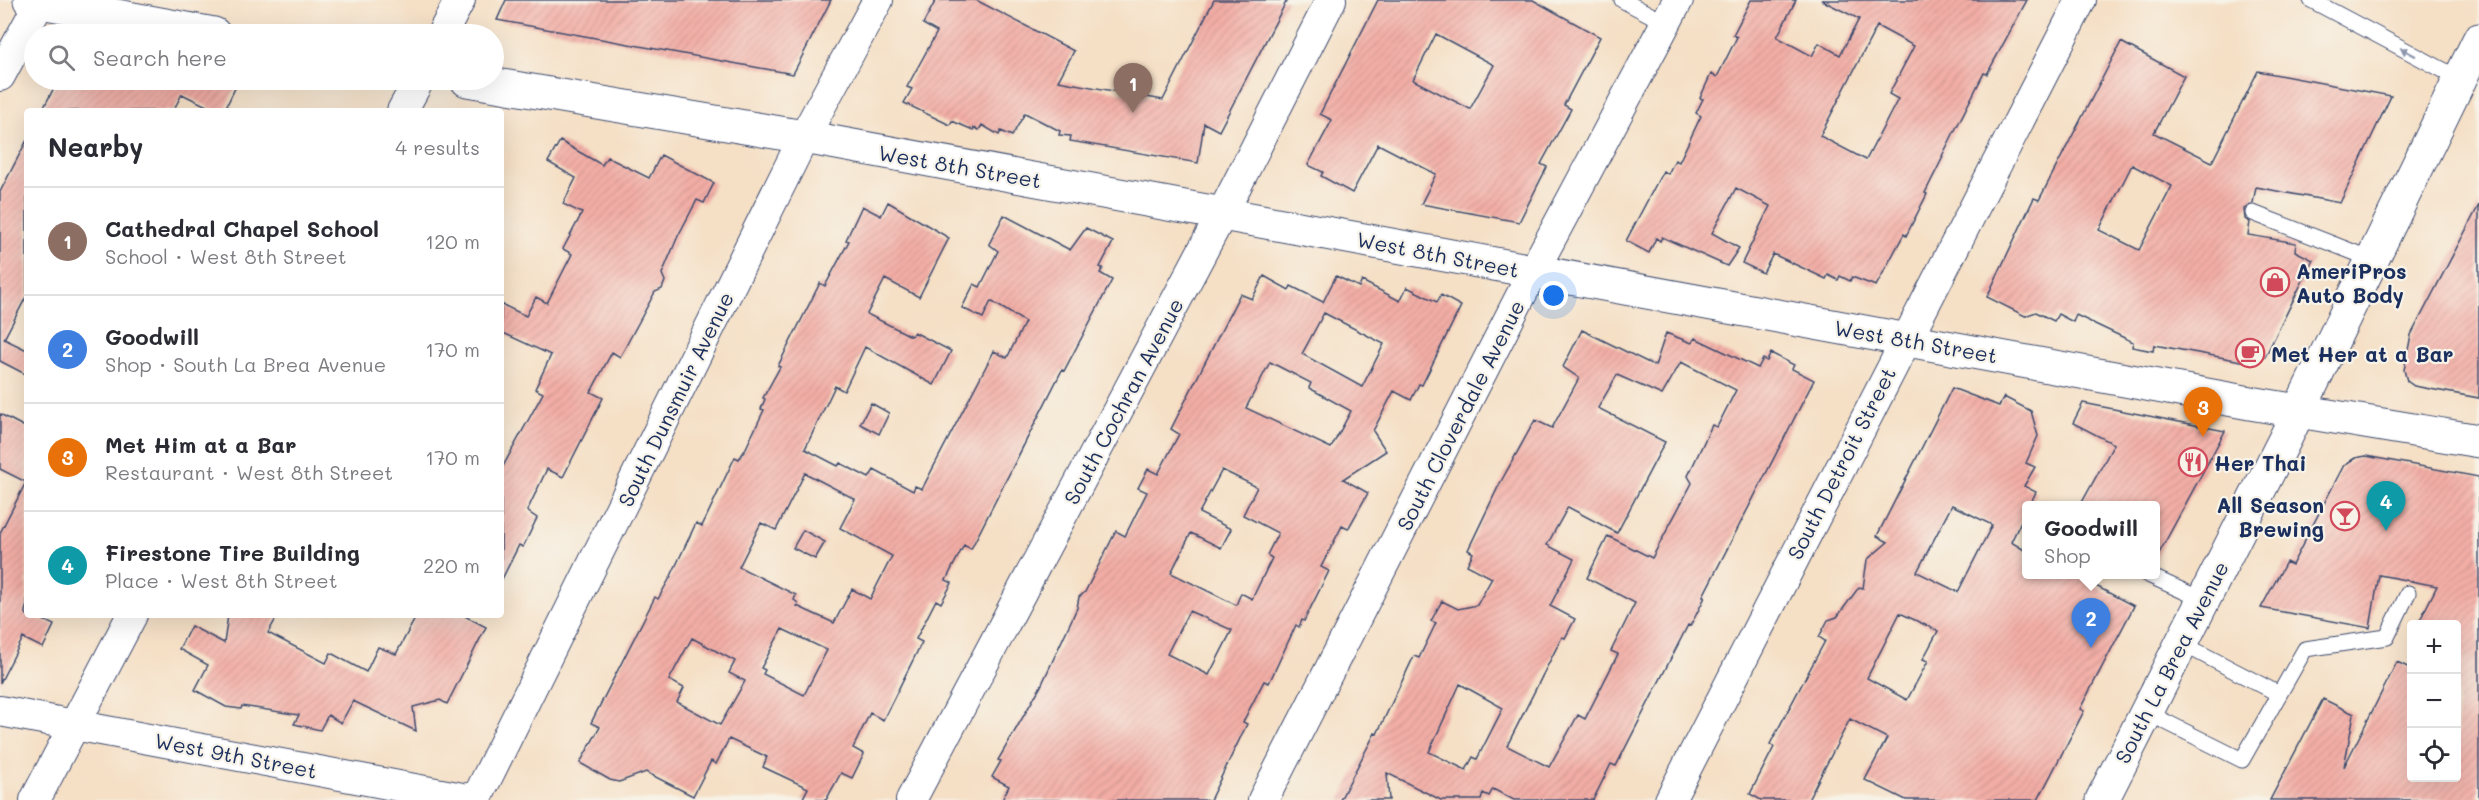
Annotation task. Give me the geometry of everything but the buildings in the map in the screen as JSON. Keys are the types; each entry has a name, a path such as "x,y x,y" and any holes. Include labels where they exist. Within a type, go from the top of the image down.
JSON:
{"street":[{"path":"447,24 460,0"},
{"name":"South Dunsmuir Avenue","path":"475,800 804,137 878,0"},
{"name":"South Cochran Avenue","path":"911,800 1222,214 1331,0"},
{"name":"South Detroit Street","path":"1670,800 2081,0"},
{"path":"26,24 37,1 160,24"},
{"name":"South Cloverdale Avenue","path":"1263,800 1533,272 1672,11"},
{"path":"0,76 24,27"},
{"name":"South La Brea Avenue","path":"2102,800 2298,412 2479,40"},
{"name":"West 8th Street","path":"504,86 804,137 2298,412 2479,441"},
{"path":"404,108 414,90"},
{"path":"35,800 130,618"},
{"name":"West 9th Street","path":"0,711 475,800"}],"lane":[{"path":"1622,0 1672,11"},
{"path":"2311,0 2460,79"},
{"path":"2253,213 2371,259"},
{"path":"2157,579 2203,600"},
{"path":"2146,712 2242,760 2277,693 2304,649 2387,637 2408,592"},
{"path":"2181,643 2277,693"}],"place":[{"name":"Cathedral Chapel School","path":"1133,113"},
{"name":"AmeriPros Auto Body","path":"2275,282"},
{"name":"Met Her at a Bar","path":"2250,353"},
{"name":"Met Him at a Bar","path":"2203,437"},
{"name":"Her Thai","path":"2193,462"},
{"name":"All Season Brewing","path":"2345,516"},
{"name":"Firestone Tire Building","path":"2386,531"},
{"name":"Goodwill","path":"2091,648"}]}
